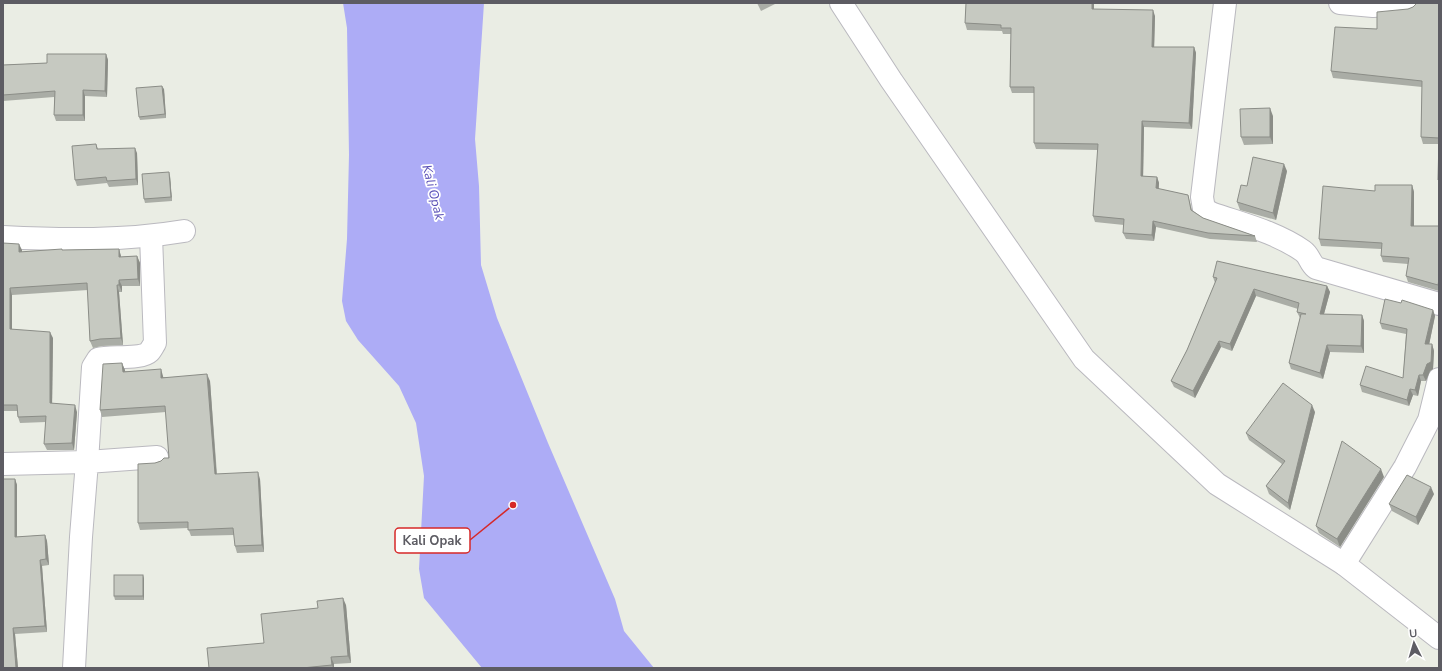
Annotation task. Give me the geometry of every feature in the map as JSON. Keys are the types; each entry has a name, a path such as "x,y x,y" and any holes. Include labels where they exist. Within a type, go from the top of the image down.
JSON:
{"street":[{"path":"841,3 891,80 1084,358 1217,484 1344,564 1439,638"},
{"path":"1225,3 1202,197 1204,209 1211,214 1280,238 1308,255 1311,264 1316,268 1439,304"},
{"path":"1340,3 1373,6 1409,3"},
{"path":"3,237 54,240 151,236 184,231"},
{"path":"74,668 81,537 93,366 98,358 140,356 149,352 154,343 151,236"},
{"path":"1344,564 1405,467 1428,420 1439,379"},
{"path":"1428,420 1439,439"},
{"path":"3,464 86,462 157,457"}],"water":[{"path":"343,3 484,3 475,139 479,186 481,265 497,318 548,443 615,599 624,631 654,668 482,668 424,598 419,569 424,476 416,423 399,386 358,340 346,321 342,301 347,239 349,155 347,28"}],"building":[{"path":"966,3 1092,3 1092,9 1153,10 1152,47 1194,47 1189,123 1142,121 1141,176 1157,177 1156,188 1188,195 1191,210 1203,218 1255,236 1208,233 1153,221 1152,235 1123,233 1124,219 1093,216 1098,144 1034,143 1034,87 1010,87 1011,28 1001,28 1001,25 965,23"},
{"path":"1417,3 1439,3 1439,138 1421,137 1422,81 1331,71 1335,27 1377,29 1377,12 1408,9"},
{"path":"47,54 106,54 105,91 83,90 83,115 54,115 55,91 3,95 3,65 47,63"},
{"path":"162,86 165,114 139,117 136,88"},
{"path":"1270,108 1270,137 1241,137 1240,109"},
{"path":"1439,138 1439,180 1438,180"},
{"path":"96,144 97,149 135,148 136,179 107,181 106,177 75,180 72,146"},
{"path":"1253,157 1284,164 1273,213 1237,202 1241,185 1247,186"},
{"path":"169,172 171,197 144,199 142,174"},
{"path":"1375,185 1412,185 1411,226 1439,226 1438,285 1406,276 1409,258 1381,256 1382,243 1319,239 1323,186 1375,191"},
{"path":"3,243 19,244 19,252 62,249 119,249 119,257 137,256 138,279 119,280 119,285 117,285 121,338 90,341 87,283 10,288 10,329 50,332 50,403 75,405 72,443 44,444 46,416 18,417 17,405 3,405"},
{"path":"1217,261 1327,286 1320,314 1362,315 1361,346 1327,345 1320,373 1289,363 1301,314 1306,314 1297,312 1299,303 1254,289 1230,344 1219,341 1193,391 1171,381 1187,350 1217,278 1213,277"},
{"path":"1385,299 1401,303 1402,300 1433,310 1425,344 1432,344 1431,362 1427,364 1423,375 1419,375 1415,390 1410,389 1407,400 1360,385 1366,366 1403,378 1407,329 1380,323"},
{"path":"122,363 123,372 161,369 161,378 207,374 215,474 258,472 262,545 235,546 233,528 188,530 188,522 138,523 138,464 155,463 164,458 169,458 165,406 100,410 103,364"},
{"path":"1283,383 1312,405 1288,503 1266,486 1285,461 1246,433"},
{"path":"1342,441 1381,469 1337,539 1316,526"},
{"path":"1407,475 1431,487 1416,517 1389,504"},
{"path":"3,479 15,479 15,537 45,535 46,559 40,560 45,626 13,628 16,668 3,668"},
{"path":"114,575 143,575 143,596 114,596"},
{"path":"343,598 348,656 331,657 332,665 302,668 209,668 207,648 264,643 261,614 318,608 317,601"}],"place":[{"name":"Kali Opak","path":"513,505"}]}
